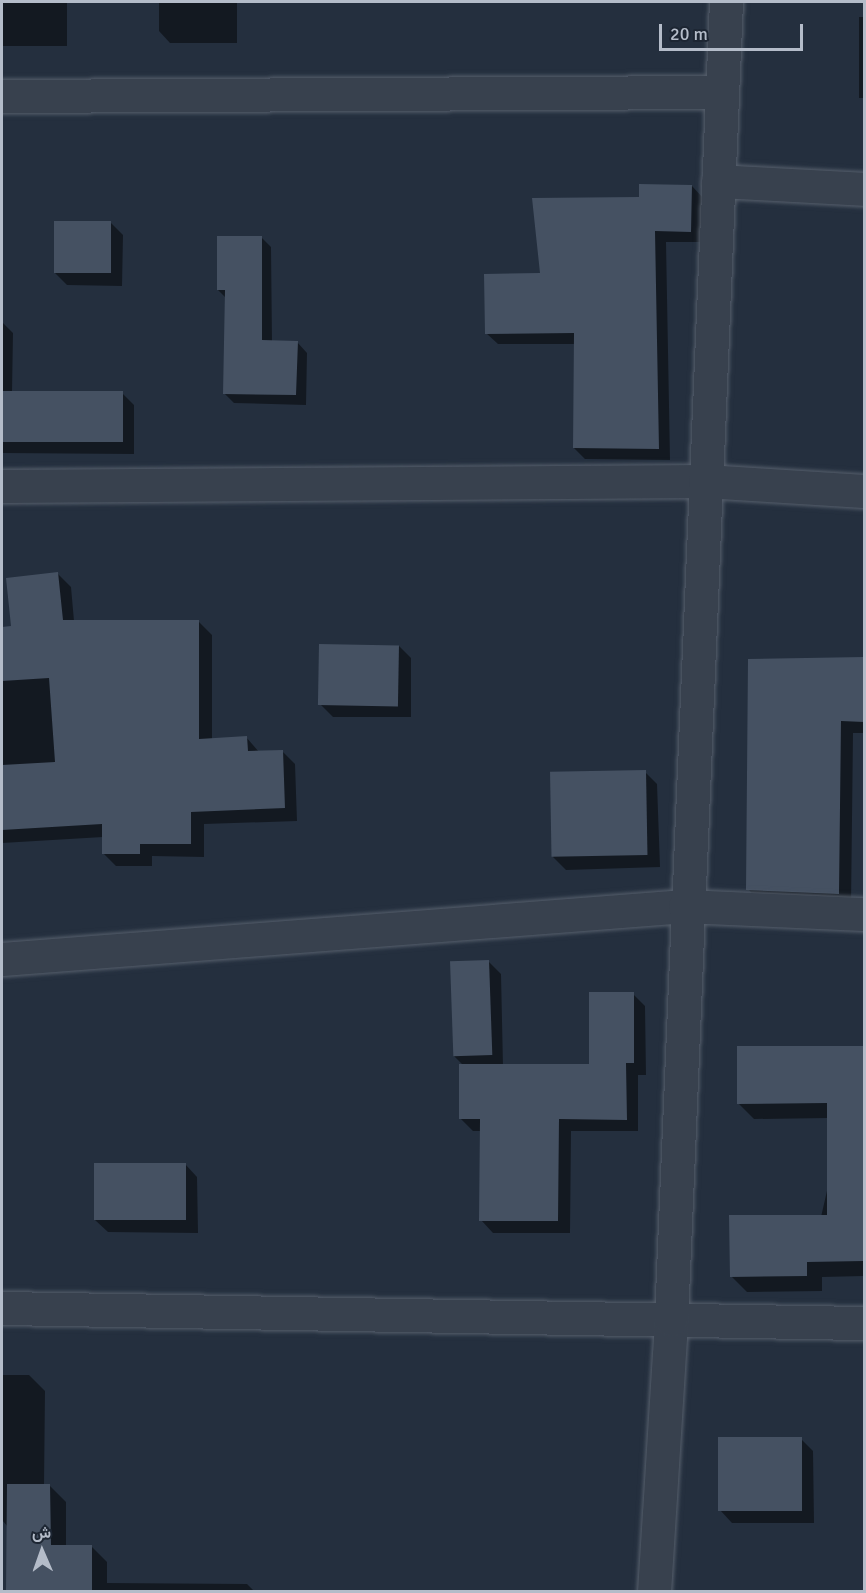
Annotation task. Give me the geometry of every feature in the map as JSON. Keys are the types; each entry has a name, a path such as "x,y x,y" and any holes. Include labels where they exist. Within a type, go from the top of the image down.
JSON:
{"street":[{"path":"654,1592 671,1318 686,906 726,2"},
{"path":"2,96 722,92"},
{"path":"718,181 864,189"},
{"path":"2,486 705,481 864,491"},
{"path":"2,959 686,906 864,914"},
{"path":"2,1308 864,1323"}],"building":[{"path":"639,184 692,185 691,232 655,231 659,449 573,448 574,333 485,334 484,274 540,273 532,198 639,197"},
{"path":"54,221 111,221 111,273 54,273"},
{"path":"217,236 262,236 262,340 298,341 296,395 223,394 225,290 217,290"},
{"path":"2,391 123,391 123,442 2,442"},
{"path":"58,572 63,620 199,620 199,739 247,736 248,751 283,750 285,808 191,812 191,844 140,844 140,854 102,854 102,824 2,830 2,765 55,762 49,678 2,681 2,627 11,626 6,578"},
{"path":"319,644 399,645 398,706 318,705"},
{"path":"864,657 864,722 841,721 839,894 746,890 748,659"},
{"path":"646,770 647,855 551,857 550,772"},
{"path":"489,960 492,1055 453,1056 450,961"},
{"path":"589,992 634,992 634,1063 626,1063 627,1120 559,1119 558,1221 479,1221 480,1119 459,1119 459,1064 589,1064"},
{"path":"737,1046 864,1046 864,1261 807,1262 807,1276 730,1277 729,1215 827,1215 827,1103 737,1104"},
{"path":"94,1163 186,1163 186,1220 94,1220"},
{"path":"718,1437 802,1437 802,1511 718,1511"},
{"path":"7,1484 50,1484 51,1545 92,1545 92,1592 6,1592"}]}
